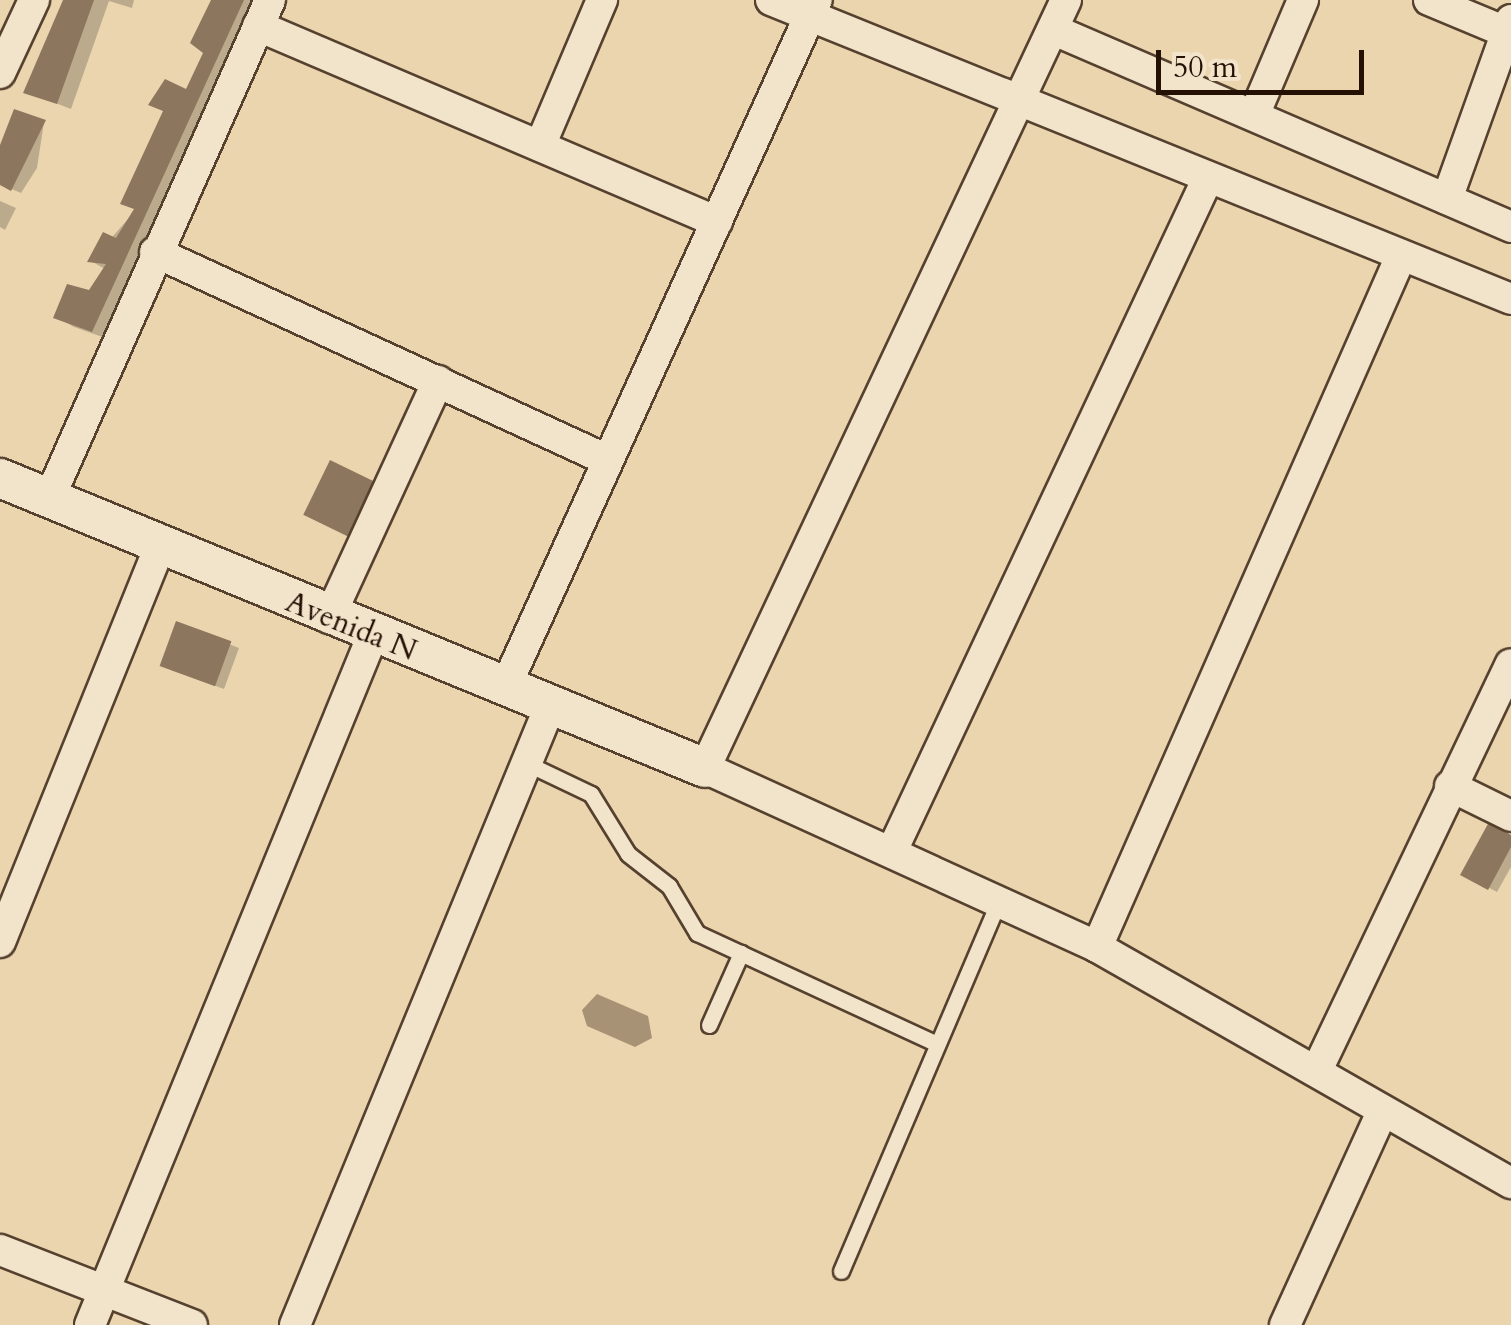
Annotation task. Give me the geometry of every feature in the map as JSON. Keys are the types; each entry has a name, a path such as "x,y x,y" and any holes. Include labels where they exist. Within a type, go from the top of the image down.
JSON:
{"street":[{"path":"0,72 34,0"},
{"path":"540,146 602,0"},
{"path":"771,0 814,8 1017,104 1511,299"},
{"path":"1066,0 706,768 1097,947 1319,1066 1381,1114 1511,1183"},
{"path":"1255,113 1303,0"},
{"path":"1428,0 1508,26 1447,199"},
{"path":"505,688 814,8"},
{"path":"48,499 264,13 540,146 716,222"},
{"path":"1054,30 1511,226"},
{"path":"892,851 1208,180"},
{"path":"155,252 608,460"},
{"path":"1097,947 1402,256"},
{"path":"329,618 438,381"},
{"name":"Avenida N","path":"0,478 158,550 706,768"},
{"path":"0,942 158,550"},
{"path":"90,1325 372,637"},
{"path":"1319,1066 1511,664"},
{"path":"295,1325 550,706"},
{"path":"1450,786 1511,816"},
{"path":"1286,1325 1381,1114"},
{"path":"0,1250 192,1325"}],"lane":[{"path":"526,762 591,794 628,854 669,886 697,933 937,1044"},
{"path":"841,1270 998,901"},
{"path":"709,1026 741,953"}],"shaded area":[{"path":"597,994 648,1016 652,1038 635,1047 587,1026 582,1010"}],"building":[{"path":"63,0 94,0 57,104 23,93"},
{"path":"211,0 244,0 92,332 53,318 67,284 89,290 106,264 87,262 103,232 116,238 134,209 120,204 163,111 148,105 165,79 186,89 203,53 190,43"},
{"path":"14,109 46,120 11,191 0,185 0,145"},
{"path":"330,460 377,483 350,538 303,515"},
{"path":"176,621 231,641 215,686 160,666"},
{"path":"1489,822 1511,835 1511,847 1488,890 1460,875"}]}
